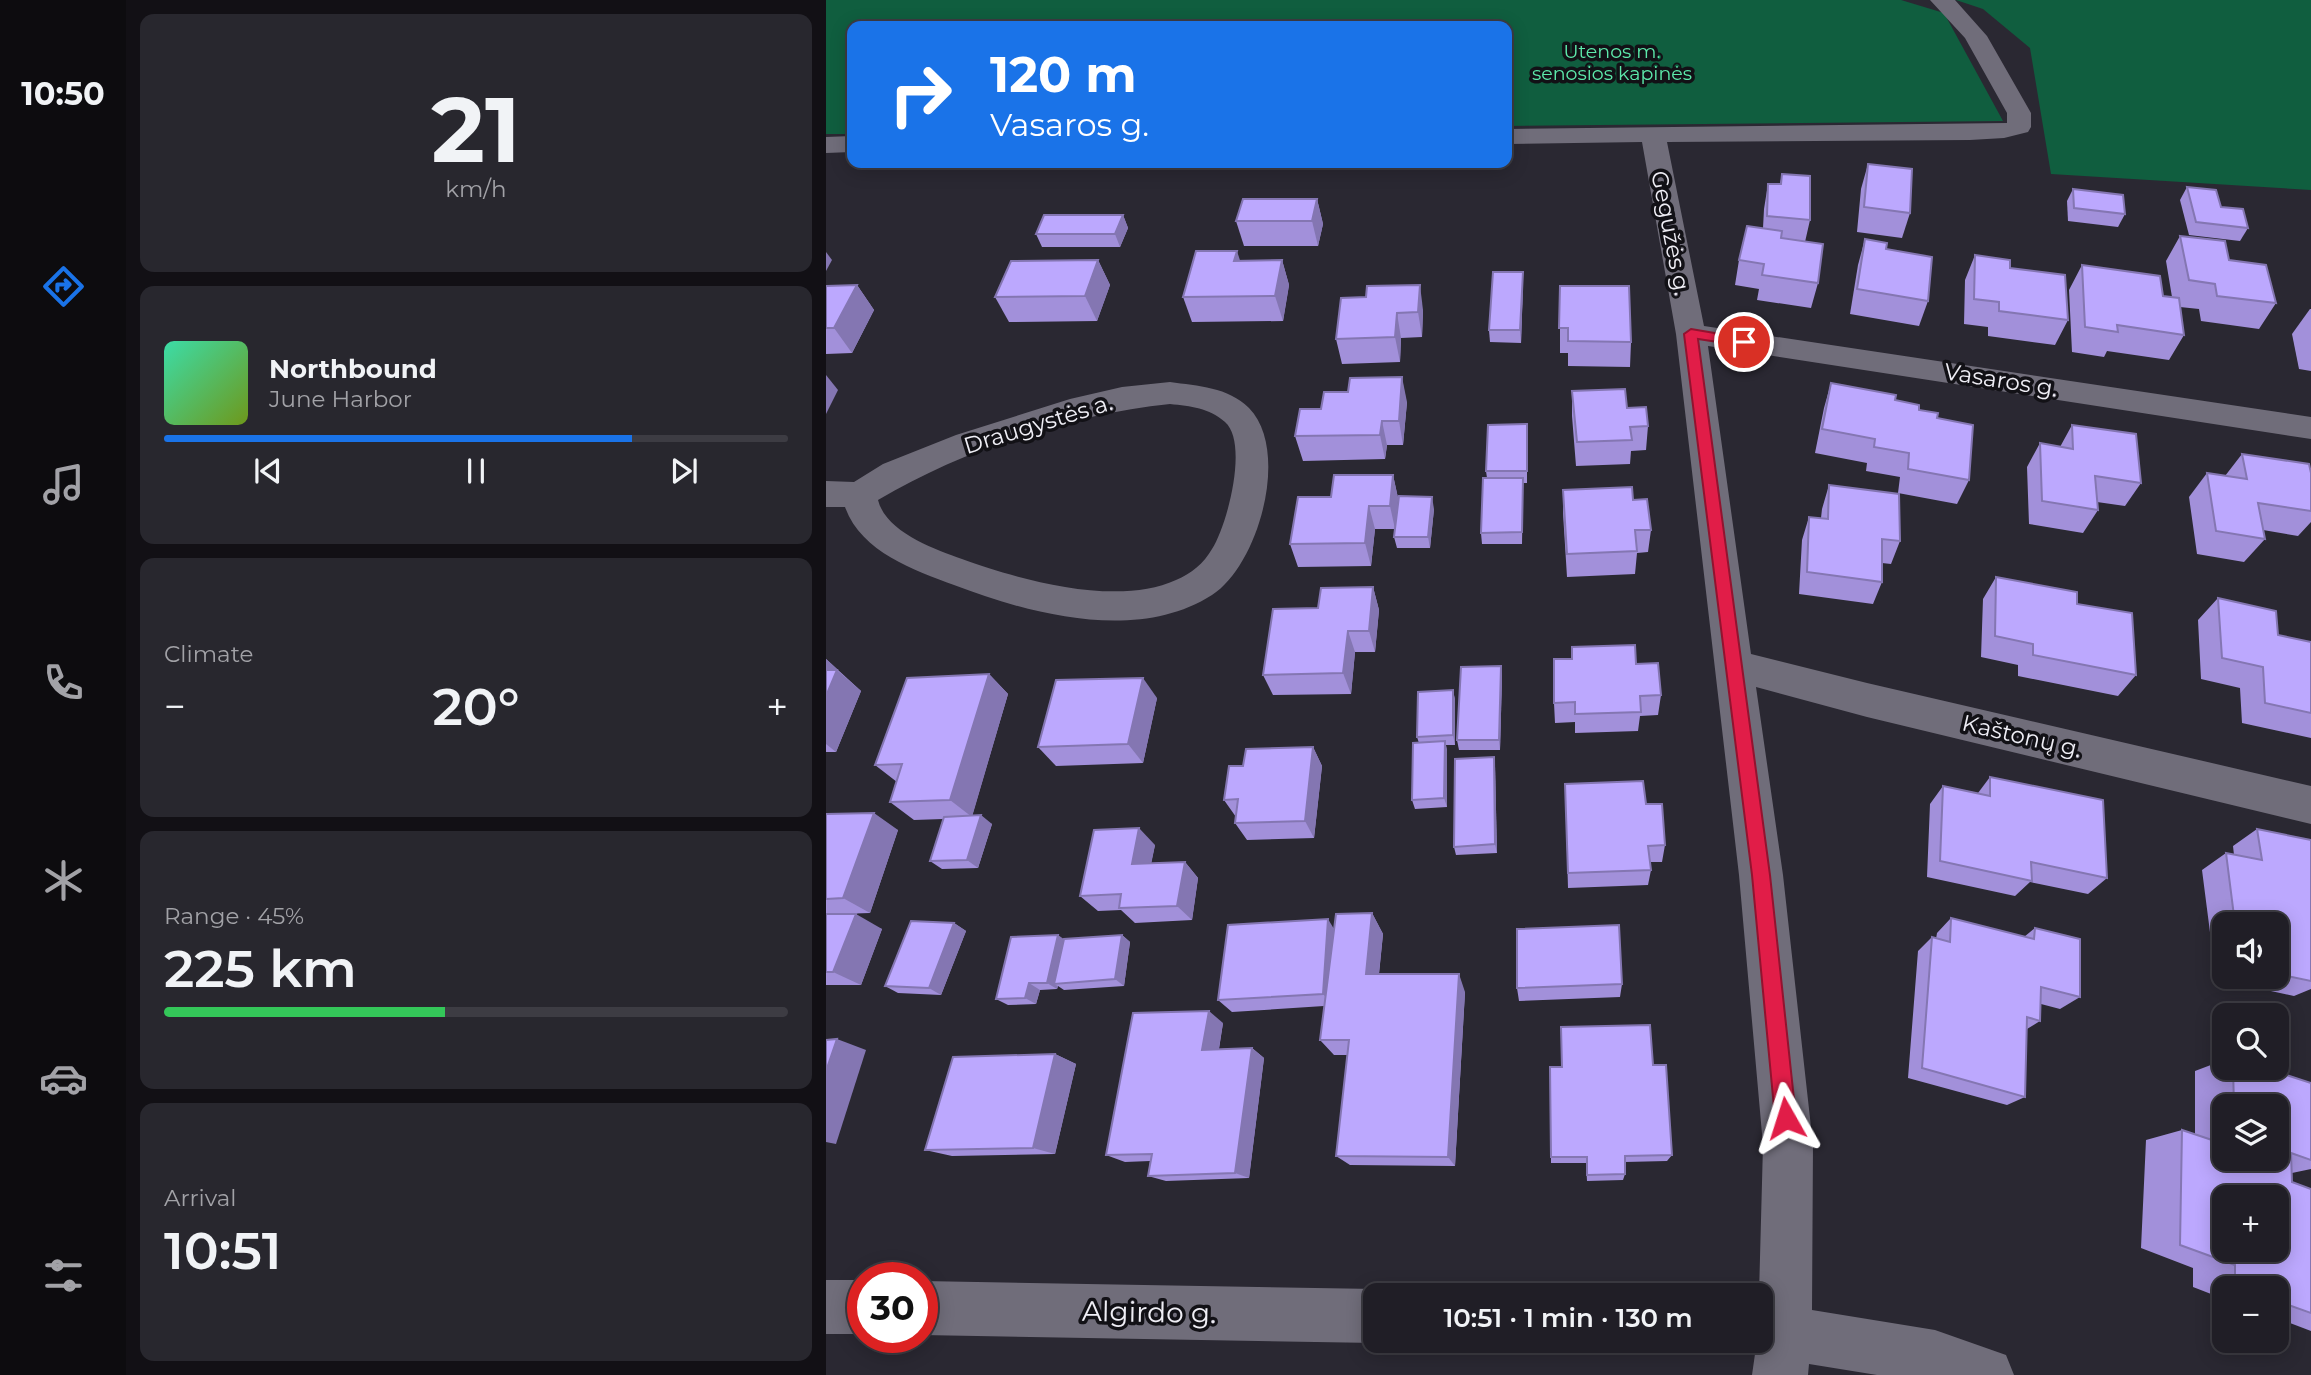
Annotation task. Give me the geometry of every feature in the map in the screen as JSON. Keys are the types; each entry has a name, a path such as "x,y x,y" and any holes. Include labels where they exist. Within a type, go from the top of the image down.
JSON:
{"street":[{"path":"1512,136 1970,132 2004,131 2019,127 2019,113 1966,23 1951,6 1941,0"},
{"name":"Gegužės g.","path":"1654,134 1691,334 1761,875 1788,1146 1775,1345"},
{"path":"826,145 847,144"},
{"name":"Vasaros g.","path":"1691,334 2311,428"},
{"name":"Draugystės a.","path":"1158,393 1198,394 1229,405 1247,428 1252,463 1245,510 1229,556 1199,584 1155,602 1104,606 1013,590 974,580 916,555 885,537 842,494 1044,418 1104,402 1158,393"},
{"name":"Kaštonų g.","path":"1734,665 1867,700 2311,804"},
{"path":"826,1307 847,1307"},
{"name":"Algirdo g.","path":"938,1308 1363,1316"},
{"path":"1775,1345 1936,1357 1986,1375"}],"green space":[{"name":"Utenos m. senosios kapinės","path":"826,0 1901,0 1944,13 2003,121 1512,126 1512,21 847,21 847,134 826,134"},
{"path":"1956,0 2311,0 2311,190 2051,174 2030,48 1983,9"}],"building":[{"path":"1868,164 1912,169 1910,213 1864,207"},
{"path":"1782,174 1810,176 1810,220 1767,216 1768,184 1781,184"},
{"path":"2187,187 2216,190 2221,207 2243,209 2248,228 2196,222"},
{"path":"2073,189 2123,195 2125,214 2074,208"},
{"path":"1243,199 1317,199 1312,221 1236,221"},
{"path":"1044,215 1123,215 1115,234 1036,234"},
{"path":"1747,226 1782,231 1781,238 1823,244 1818,283 1762,275 1764,264 1739,260"},
{"path":"2180,236 2225,241 2229,260 2266,265 2276,303 2217,296 2215,284 2189,280"},
{"path":"1865,239 1887,243 1886,249 1932,257 1928,301 1857,289"},
{"path":"1196,251 1237,251 1234,261 1282,260 1275,296 1183,297"},
{"path":"1975,255 2010,260 2010,268 2065,275 2068,320 1999,311 1999,302 1974,299"},
{"path":"1098,260 1085,296 995,297 1011,261"},
{"path":"2082,265 2160,276 2163,296 2179,298 2184,335 2117,325 2118,332 2085,327"},
{"path":"1493,272 1523,272 1520,330 1489,330"},
{"path":"857,285 834,328 826,328 826,286"},
{"path":"1420,285 1418,312 1397,313 1395,337 1336,339 1341,298 1366,297 1367,286"},
{"path":"1560,286 1629,286 1631,342 1568,341 1568,328 1559,328"},
{"path":"1402,377 1399,421 1382,421 1380,435 1295,436 1300,409 1321,409 1324,392 1348,392 1350,378"},
{"path":"1831,383 1896,395 1895,400 1919,405 1919,410 1938,413 1937,418 1973,425 1969,480 1908,469 1909,453 1874,447 1875,439 1822,429"},
{"path":"1625,389 1627,408 1646,407 1648,426 1630,427 1632,440 1577,442 1572,391"},
{"path":"1527,424 1527,471 1486,471 1488,425"},
{"path":"2072,425 2136,434 2141,483 2095,476 2098,510 2042,501 2040,443 2073,449"},
{"path":"2242,454 2309,464 2311,511 2258,503 2265,539 2216,531 2207,473 2247,479"},
{"path":"1334,475 1393,475 1390,506 1369,506 1365,543 1290,544 1298,497 1331,497"},
{"path":"1483,478 1523,478 1522,532 1481,533"},
{"path":"1829,485 1899,494 1900,541 1882,539 1882,582 1807,572 1809,517 1828,519"},
{"path":"1632,487 1633,500 1647,499 1651,530 1635,530 1637,551 1567,554 1563,490"},
{"path":"1399,496 1432,497 1428,537 1394,537"},
{"path":"1996,577 2077,592 2077,604 2132,613 2136,675 2033,655 2033,644 1995,636"},
{"path":"1373,587 1369,631 1348,631 1343,673 1263,675 1273,609 1318,608 1321,588"},
{"path":"2218,598 2276,611 2278,635 2311,642 2311,713 2265,703 2263,667 2222,658"},
{"path":"1635,645 1636,664 1658,663 1661,695 1640,696 1641,712 1575,714 1575,702 1554,703 1554,659 1572,659 1572,647"},
{"path":"1501,666 1499,740 1457,740 1461,667"},
{"path":"826,670 837,670 826,696"},
{"path":"989,674 950,800 890,802 902,764 875,765 907,678"},
{"path":"1143,678 1128,744 1038,747 1056,680"},
{"path":"1453,690 1453,735 1417,737 1418,692"},
{"path":"1445,741 1444,798 1412,800 1413,743"},
{"path":"1313,747 1305,821 1235,823 1238,799 1224,800 1229,766 1243,766 1246,749"},
{"path":"1494,757 1495,844 1454,847 1455,759"},
{"path":"1990,777 2103,800 2107,878 2031,862 2032,881 1940,861 1943,786 1990,796"},
{"path":"1643,781 1646,804 1662,804 1665,845 1648,846 1651,870 1568,873 1565,784"},
{"path":"874,813 843,898 826,899 826,814"},
{"path":"981,815 967,860 930,861 944,817"},
{"path":"1139,828 1132,864 1185,862 1177,906 1119,908 1121,894 1080,896 1094,830"},
{"path":"2257,829 2311,840 2311,981 2289,976 2289,912 2233,912 2226,853 2262,860"},
{"path":"1372,913 1366,974 1459,974 1448,1157 1336,1156 1349,1040 1320,1040 1336,914"},
{"path":"826,914 856,914 833,972 826,972"},
{"path":"1951,918 2034,939 2035,928 2080,939 2080,997 2041,987 2040,1021 2027,1017 2025,1097 1922,1068 1932,937 1950,942"},
{"path":"1328,919 1323,994 1218,1000 1228,925"},
{"path":"911,921 954,923 929,988 885,986"},
{"path":"1619,925 1622,984 1517,988 1517,929"},
{"path":"1058,935 1047,983 1029,983 1025,998 996,999 1011,937"},
{"path":"1122,935 1115,979 1054,984 1064,939"},
{"path":"1209,1011 1202,1050 1252,1048 1235,1173 1148,1176 1152,1154 1106,1155 1133,1013"},
{"path":"1650,1025 1653,1065 1666,1065 1672,1155 1625,1156 1625,1174 1587,1175 1587,1157 1551,1157 1550,1067 1562,1067 1561,1027"},
{"path":"837,1039 826,1071 826,1040"},
{"path":"1055,1054 1033,1148 925,1150 953,1057"},
{"path":"2289,1076 2311,1083 2311,1160 2291,1153 2292,1182 2311,1189 2311,1313 2289,1305 2289,1276 2235,1276 2235,1265 2227,1262 2289,1262 2289,1185 2212,1185 2212,1257 2180,1245 2182,1130 2212,1140 2212,1171 2289,1171 2289,1094 2234,1094 2233,1080 2289,1080"}],"route":[{"path":"1744,342 1691,334 1761,875 1786,1118"}]}
